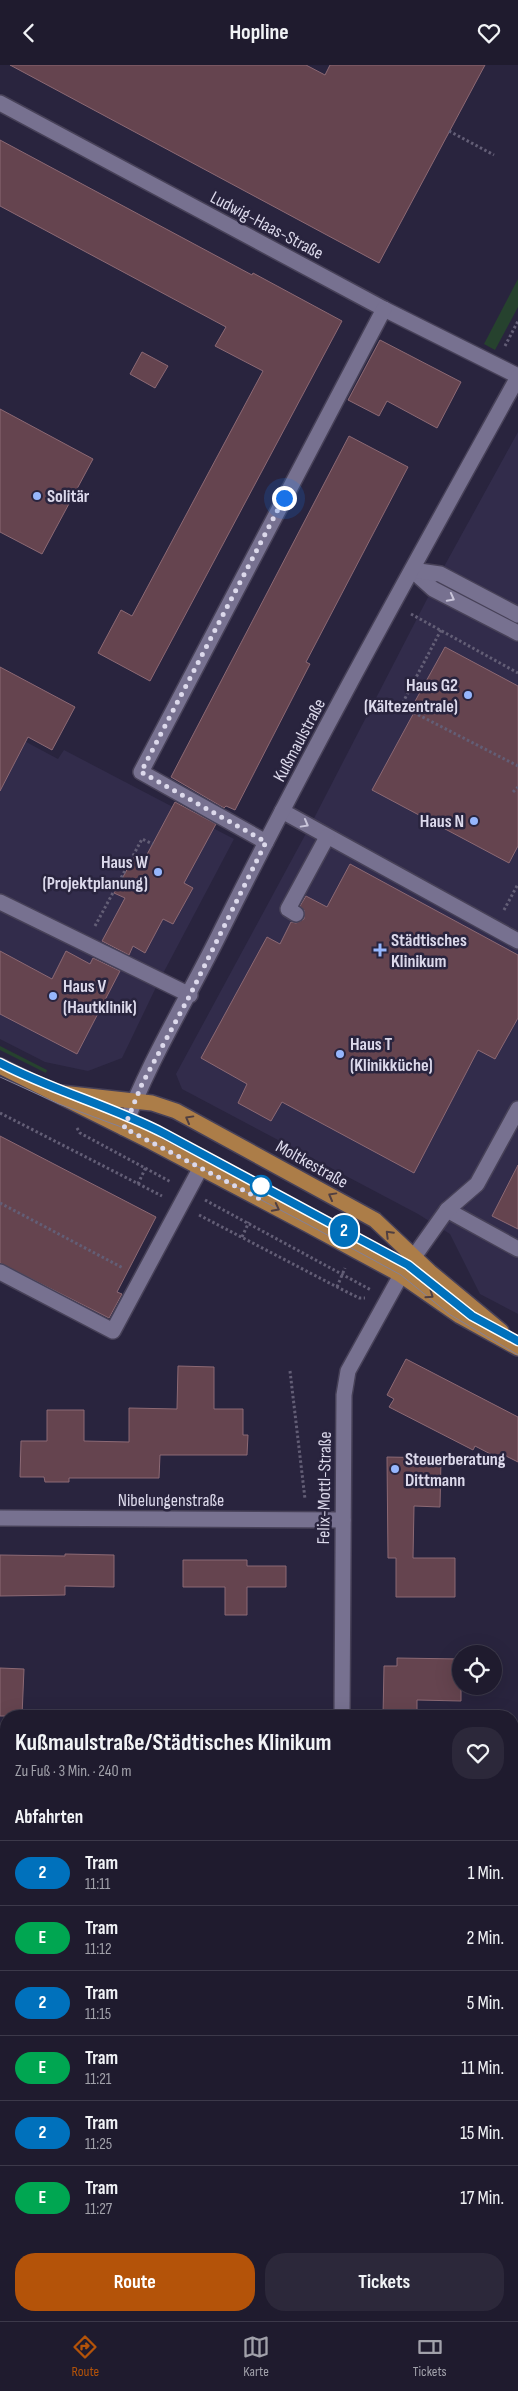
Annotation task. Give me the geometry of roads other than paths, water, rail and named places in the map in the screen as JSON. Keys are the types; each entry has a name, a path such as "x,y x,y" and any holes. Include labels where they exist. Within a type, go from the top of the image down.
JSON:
{"main road":[{"name":"Moltkestraße","path":"0,1066 124,1128 401,1275 460,1316 518,1346"},
{"name":"Moltkestraße","path":"52,1093 152,1103 176,1111 375,1220 414,1257 518,1346"}],"street":[{"name":"Ludwig-Haas-Straße","path":"0,103 384,309 518,376"},
{"path":"266,842 141,772 384,309"},
{"name":"Kußmaulstraße","path":"124,1128 134,1101 190,995 282,811 518,376"},
{"path":"412,570 440,574 518,615"},
{"path":"412,570 434,589 518,633"},
{"path":"282,811 518,941"},
{"path":"296,914 288,909 327,837"},
{"path":"0,902 190,995"},
{"name":"Felix-Mottl-Straße","path":"342,1710 344,1395 348,1371 401,1275 447,1210 477,1184 518,1109"},
{"path":"0,1272 113,1331 200,1169"},
{"path":"447,1210 518,1249"},
{"name":"Nibelungenstraße","path":"0,1518 342,1520"}],"tram line":[{"path":"0,1063 165,1134 408,1265 472,1316 518,1341"},
{"name":"2","path":"0,1063 66,1093 129,1116 165,1134 408,1265 472,1316 518,1341"},
{"path":"0,1077 59,1104 124,1128 309,1225 401,1275 449,1314 518,1355"}],"place":[{"name":"Solitär","path":"37,496"},
{"name":"Haus G2 (Kältezentrale)","path":"468,695"},
{"name":"Haus N","path":"474,821"},
{"name":"Haus W (Projektplanung)","path":"158,872"},
{"name":"Städtisches Klinikum","path":"380,950"},
{"name":"Haus V (Hautklinik)","path":"53,996"},
{"name":"Haus T (Klinikküche)","path":"340,1054"},
{"name":"Steuerberatung Dittmann","path":"395,1469"}]}
